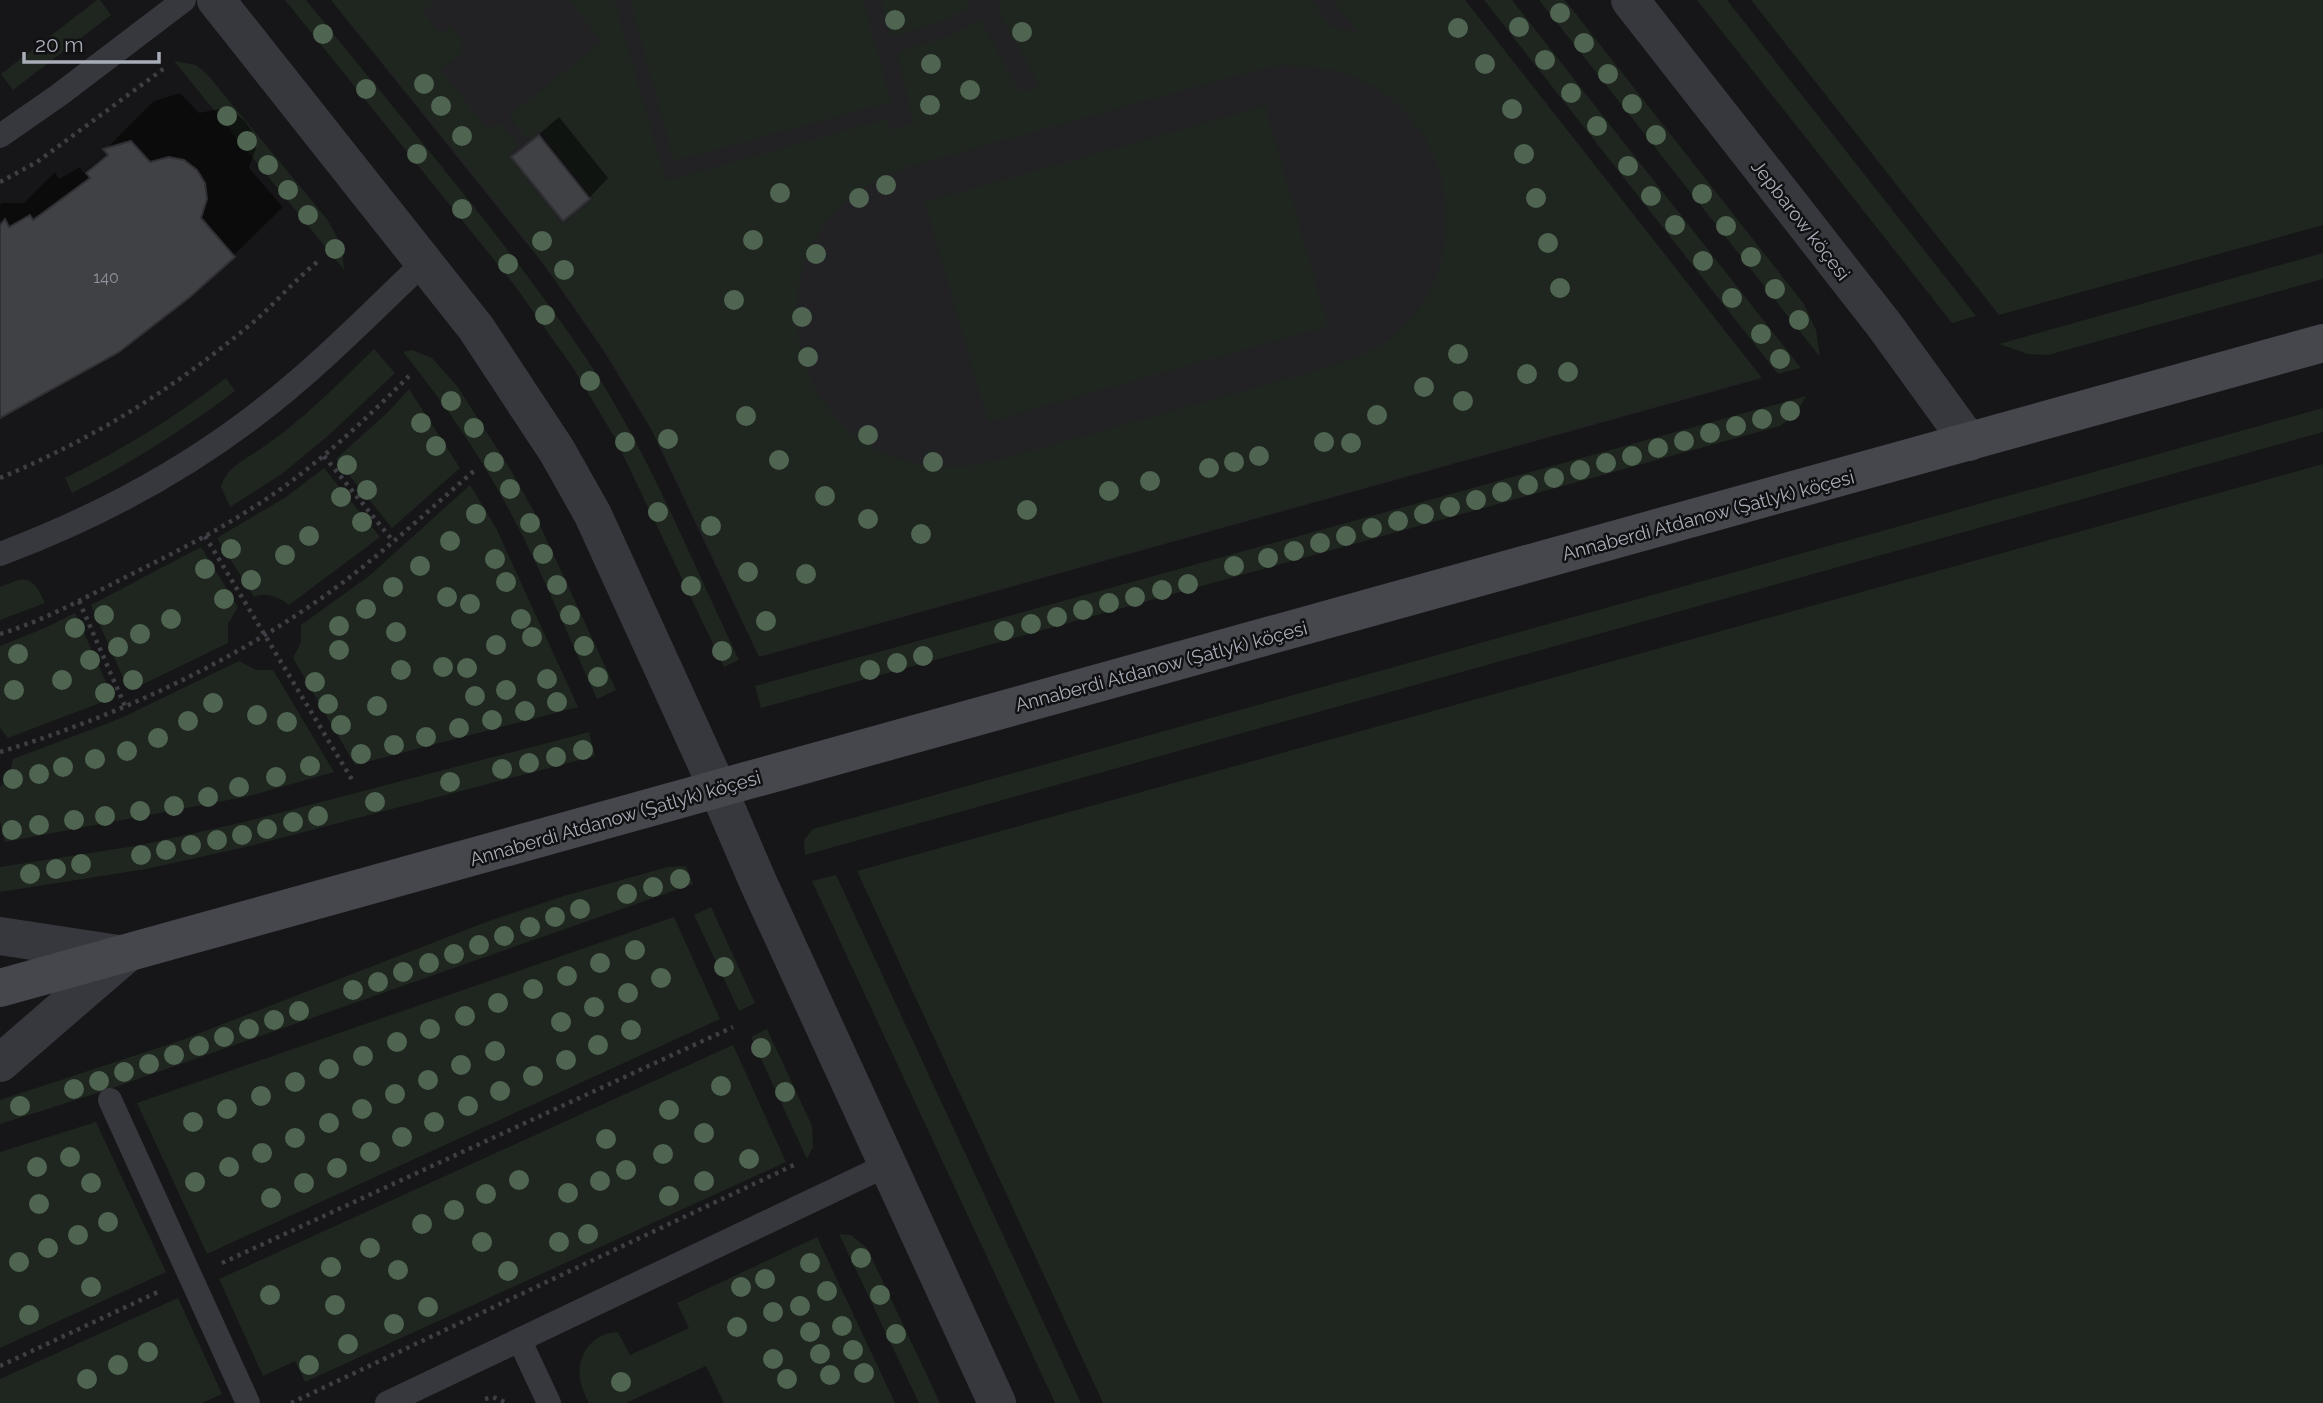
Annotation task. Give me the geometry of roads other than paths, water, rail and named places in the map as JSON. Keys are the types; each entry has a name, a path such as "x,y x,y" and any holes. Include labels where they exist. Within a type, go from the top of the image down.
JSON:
{"street":[{"path":"216,0 476,328 557,451 593,516 997,1403"},
{"name":"Jepbarow köçesi","path":"1630,0 1876,315 1969,442"},
{"name":"Annaberdi Atdanow (Şatlyk) köçesi","path":"0,989 2323,343"},
{"path":"0,936 125,955"},
{"path":"0,1063 125,955"}],"lane":[{"path":"0,136 184,0"},
{"path":"0,554 88,517 207,449 303,376 423,263"},
{"path":"110,1100 248,1403"},
{"path":"387,1403 887,1165"},
{"path":"520,1341 549,1403"}]}
